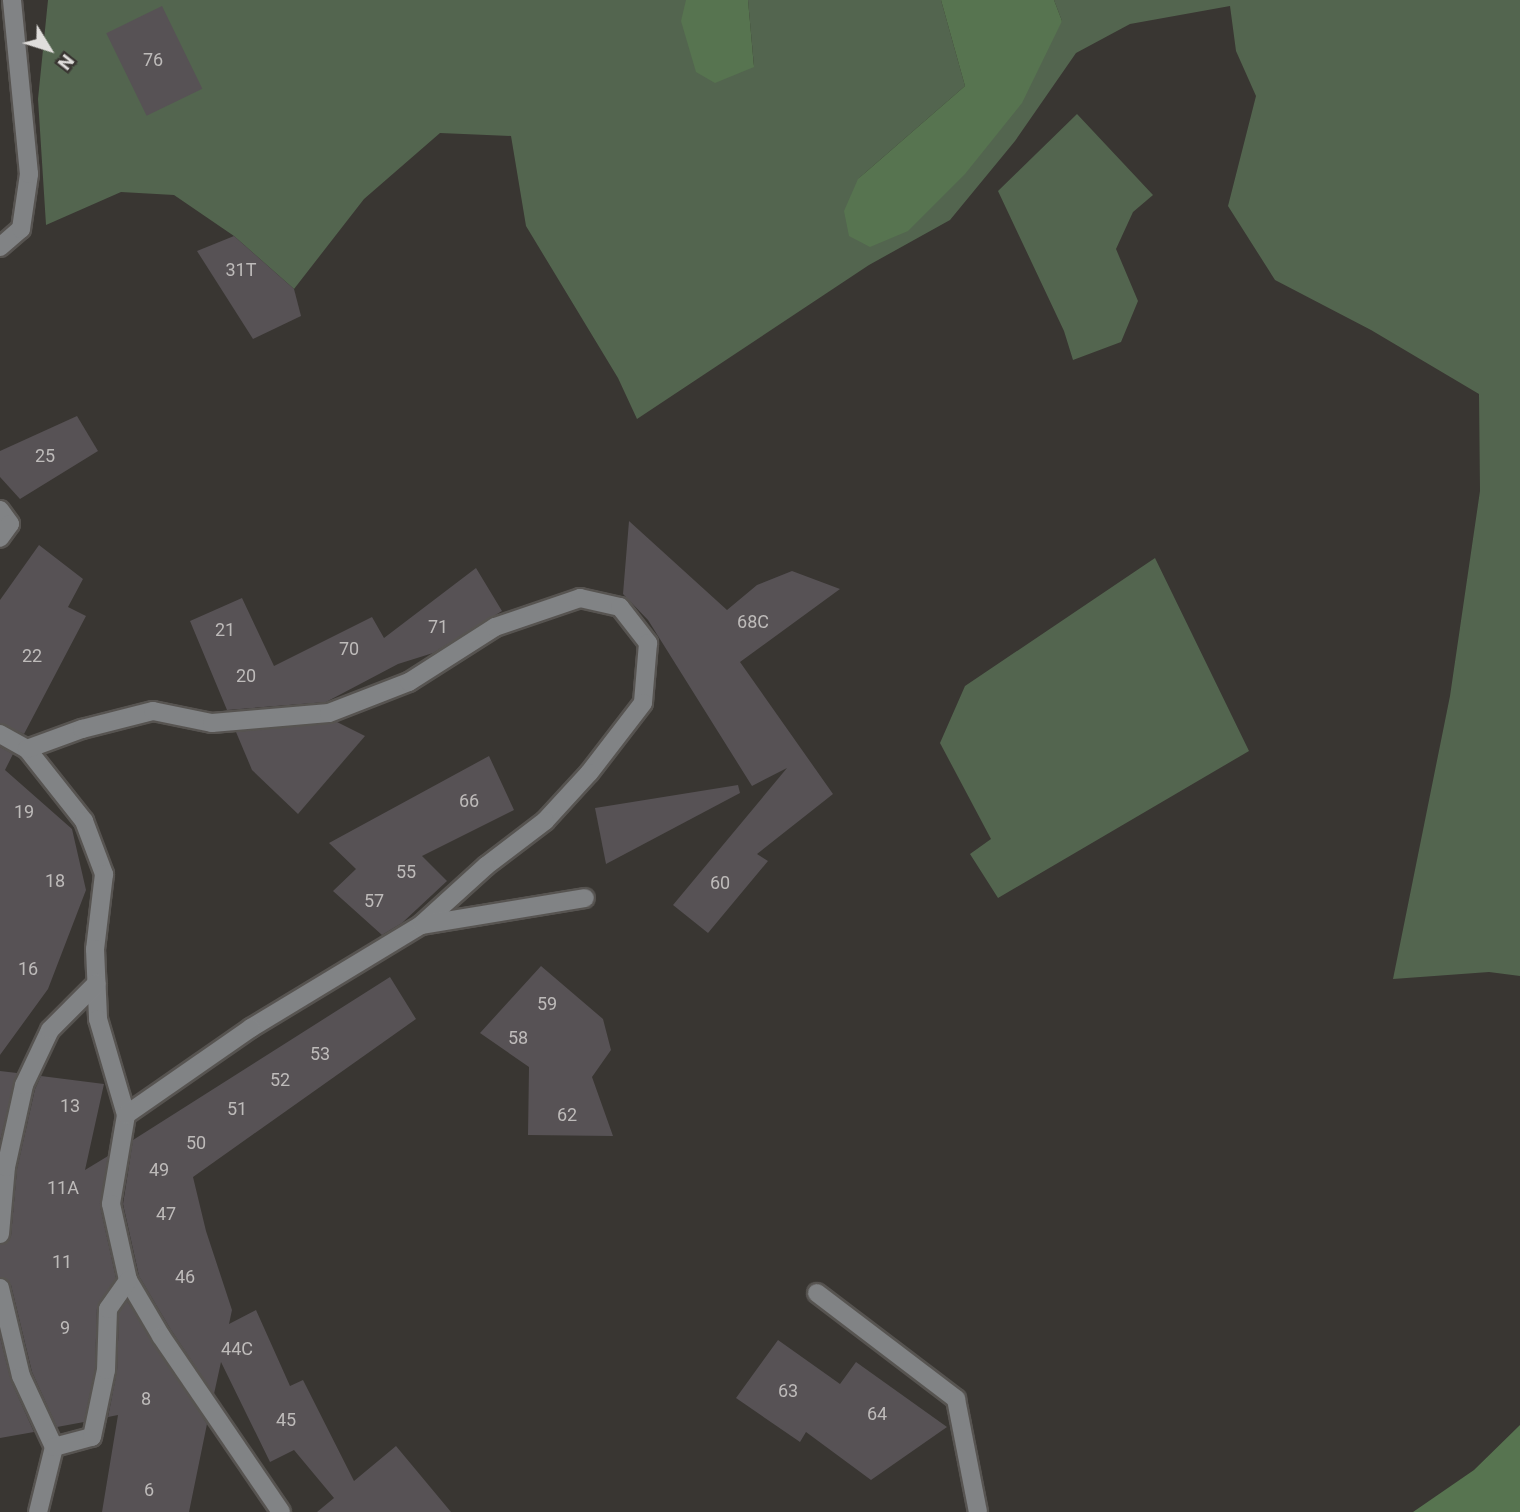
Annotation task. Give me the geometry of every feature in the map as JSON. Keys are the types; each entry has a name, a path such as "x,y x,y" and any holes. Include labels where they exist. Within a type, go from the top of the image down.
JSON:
{"street":[{"path":"0,247 21,229 29,174 12,0"},
{"path":"0,510 10,524 0,538"},
{"path":"27,749 82,729 153,711 212,723 329,713 409,682 495,628 580,598 620,607 648,643 643,703 589,773 545,821 486,866 421,925 251,1028 126,1115"},
{"path":"0,734 27,749 84,821 104,874 95,949 98,1019 126,1115 111,1204 128,1280 161,1336 281,1512"},
{"path":"421,925 585,898"},
{"path":"0,1234 6,1167 24,1085 50,1030 97,984"},
{"path":"54,1447 92,1437 106,1370 108,1309 128,1280"},
{"path":"817,1293 956,1399 978,1512"},
{"path":"1,1295 21,1376 54,1447 38,1512"}],"green space":[{"path":"48,0 714,0 754,66 748,0 941,0 965,86 858,179 1062,21 1054,0 1520,0 1520,976 1489,972 1393,979 1450,696 1480,491 1479,394 1371,330 1275,280 1228,206 1256,96 1236,51 1230,6 1130,24 1076,53 1015,141 950,220 869,265 637,419 618,378 526,226 511,136 440,133 364,199 294,289 234,236 174,195 121,192 46,225 38,99"},
{"path":"686,0 748,0 754,67 715,83 696,72 681,21"},
{"path":"941,0 1054,0 1062,21 1022,103 965,174 908,231 870,247 849,236 844,211 858,179 965,86"},
{"path":"1077,114 1153,195 1133,212 1116,249 1138,301 1121,342 1073,360 1064,331 998,191"},
{"path":"1155,558 1249,751 998,898 970,854 991,839 940,743 965,686"},
{"path":"1520,1425 1520,1512 1413,1512 1474,1470"}],"building":[{"path":"162,6 202,89 147,116 106,33"},
{"path":"234,236 294,289 301,316 253,339 197,251"},
{"path":"77,416 98,451 20,499 0,477 0,451"},
{"path":"629,521 727,610 757,585 792,571 840,589 740,662 833,794 757,854 768,861 708,933 673,905 787,768 752,786 648,620 623,594"},
{"path":"39,545 83,579 68,607 86,616 24,734 0,723 0,600"},
{"path":"476,568 502,611 433,653 398,664 326,702 227,710 190,621 242,598 274,666 372,617 384,638"},
{"path":"337,722 365,736 298,814 252,770 236,732"},
{"path":"0,747 13,754 5,770 72,829 86,890 48,989 0,1055"},
{"path":"489,756 514,810 422,856 447,881 402,923 382,935 333,891 356,869 329,843"},
{"path":"738,785 740,793 606,864 595,808"},
{"path":"541,966 603,1019 611,1050 592,1077 613,1136 528,1135 529,1067 480,1033"},
{"path":"390,977 416,1019 193,1177 206,1231 232,1310 229,1324 256,1310 290,1386 303,1380 354,1481 396,1446 451,1512 317,1512 334,1498 294,1450 270,1462 221,1362 214,1394 171,1330 139,1276 123,1204 133,1140"},
{"path":"0,1071 17,1073 0,1141"},
{"path":"41,1076 104,1084 85,1170 108,1156 100,1206 116,1278 97,1308 95,1369 84,1422 57,1427 32,1372 11,1285 0,1277 0,1245 9,1241 11,1236 17,1169 35,1089"},
{"path":"127,1301 207,1424 189,1512 102,1512 118,1415 108,1417 117,1371 119,1313"},
{"path":"0,1337 11,1381 34,1432 0,1438"},
{"path":"778,1340 840,1384 856,1362 947,1427 871,1480 806,1432 800,1442 736,1398"}]}
